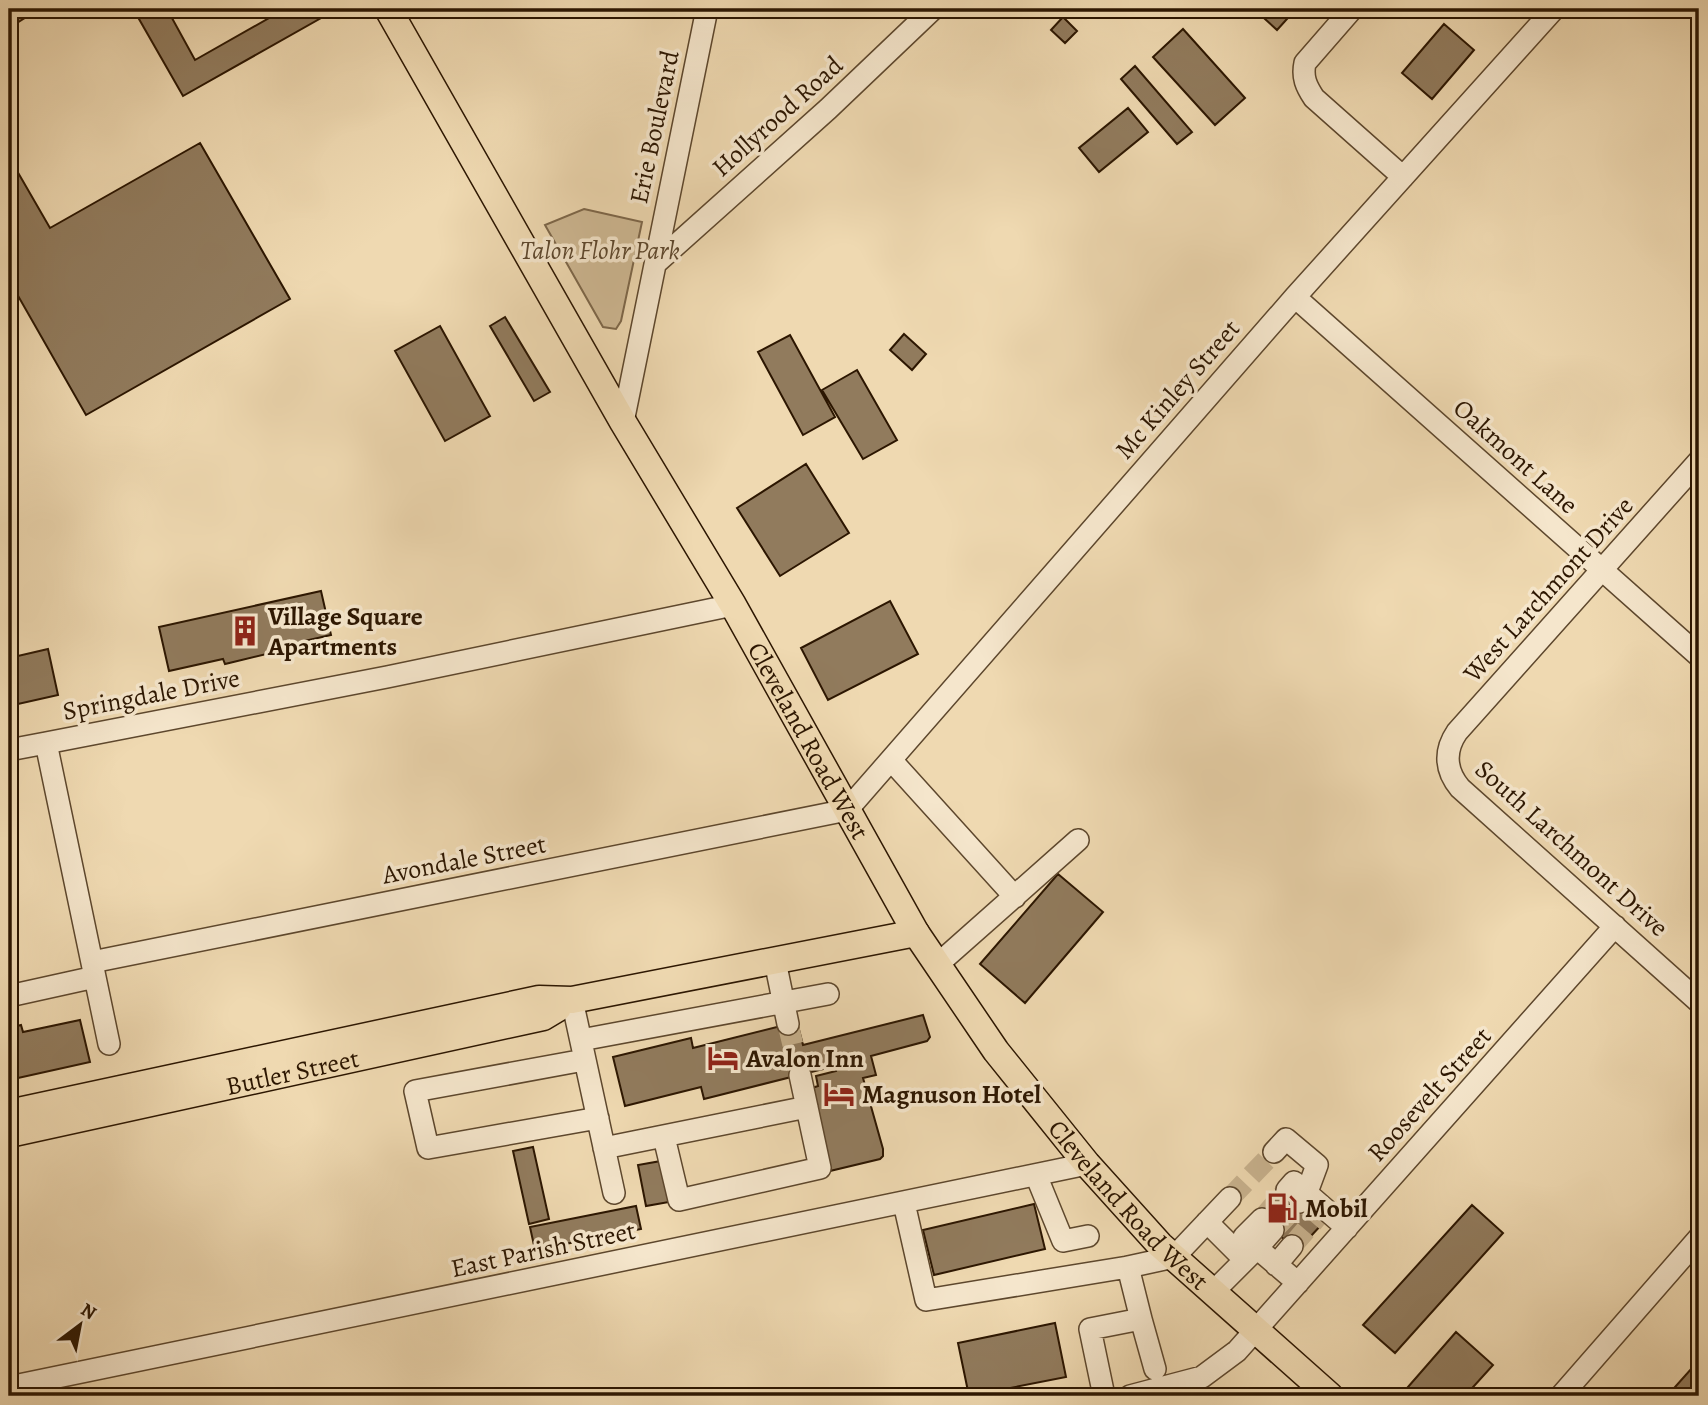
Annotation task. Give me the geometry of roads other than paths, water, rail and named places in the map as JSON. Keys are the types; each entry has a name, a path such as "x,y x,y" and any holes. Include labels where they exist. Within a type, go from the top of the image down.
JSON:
{"main road":[{"name":"Cleveland Road West","path":"388,9 623,422 733,605 916,933 996,1051 1087,1164 1174,1257 1330,1396"},
{"name":"Butler Street","path":"9,1113 539,999 572,1000 916,933"},
{"name":"Butler Street","path":"9,1134 543,1017 572,1000"}],"street":[{"name":"Erie Boulevard","path":"623,422 707,9"},
{"name":"Hollyrood Road","path":"656,262 828,109 933,9"},
{"path":"1352,9 1305,63 1303,72 1306,86 1314,99 1403,177"},
{"name":"Mc Kinley Street","path":"847,810 1295,297 1554,9"},
{"name":"Oakmont Lane","path":"1295,297 1699,656"},
{"name":"West Larchmont Drive","path":"1447,758 1457,732 1699,461"},
{"name":"Springdale Drive","path":"109,1044 46,743 733,605"},
{"path":"9,750 46,743"},
{"name":"South Larchmont Drive","path":"1447,758 1450,773 1460,788 1699,1002"},
{"path":"891,760 1015,897"},
{"name":"Avondale Street","path":"9,996 93,969 847,810"},
{"path":"938,964 1078,840"},
{"name":"Roosevelt Street","path":"1130,1396 1202,1377 1229,1358 1615,926"},
{"path":"775,961 786,1014"},
{"path":"598,1118 428,1149 415,1091 582,1050 786,1014 828,994"},
{"path":"572,1000 614,1193"},
{"path":"664,1137 679,1200 820,1168 800,1075"},
{"path":"604,1148 807,1107"},
{"path":"1280,1145 1318,1165 1298,1195 1347,1228"},
{"name":"East Parish Street","path":"9,1387 1087,1164"},
{"path":"1036,1175 1063,1241 1088,1236"},
{"path":"904,1203 926,1300 1174,1257 1230,1198"},
{"path":"1207,1222 1251,1254 1276,1265 1297,1283"},
{"path":"1213,1292 1251,1254 1268,1225"},
{"path":"1561,1396 1699,1238"},
{"path":"1276,1265 1292,1247"},
{"path":"1128,1267 1154,1370"},
{"path":"1104,1396 1090,1329 1142,1319"}],"tunnel":[{"path":"788,1024 800,1075"},
{"path":"1230,1198 1274,1152"},
{"path":"1262,1219 1287,1190"},
{"path":"1273,1230 1300,1202"},
{"path":"1292,1246 1317,1217"}],"place":[{"name":"Village Square Apartments","path":"245,631"},
{"name":"Avalon Inn","path":"723,1058"},
{"name":"Magnuson Hotel","path":"839,1094"},
{"name":"Mobil","path":"1282,1208"}],"park label":[{"name":"Talon Flohr Park","path":"600,250"}]}
